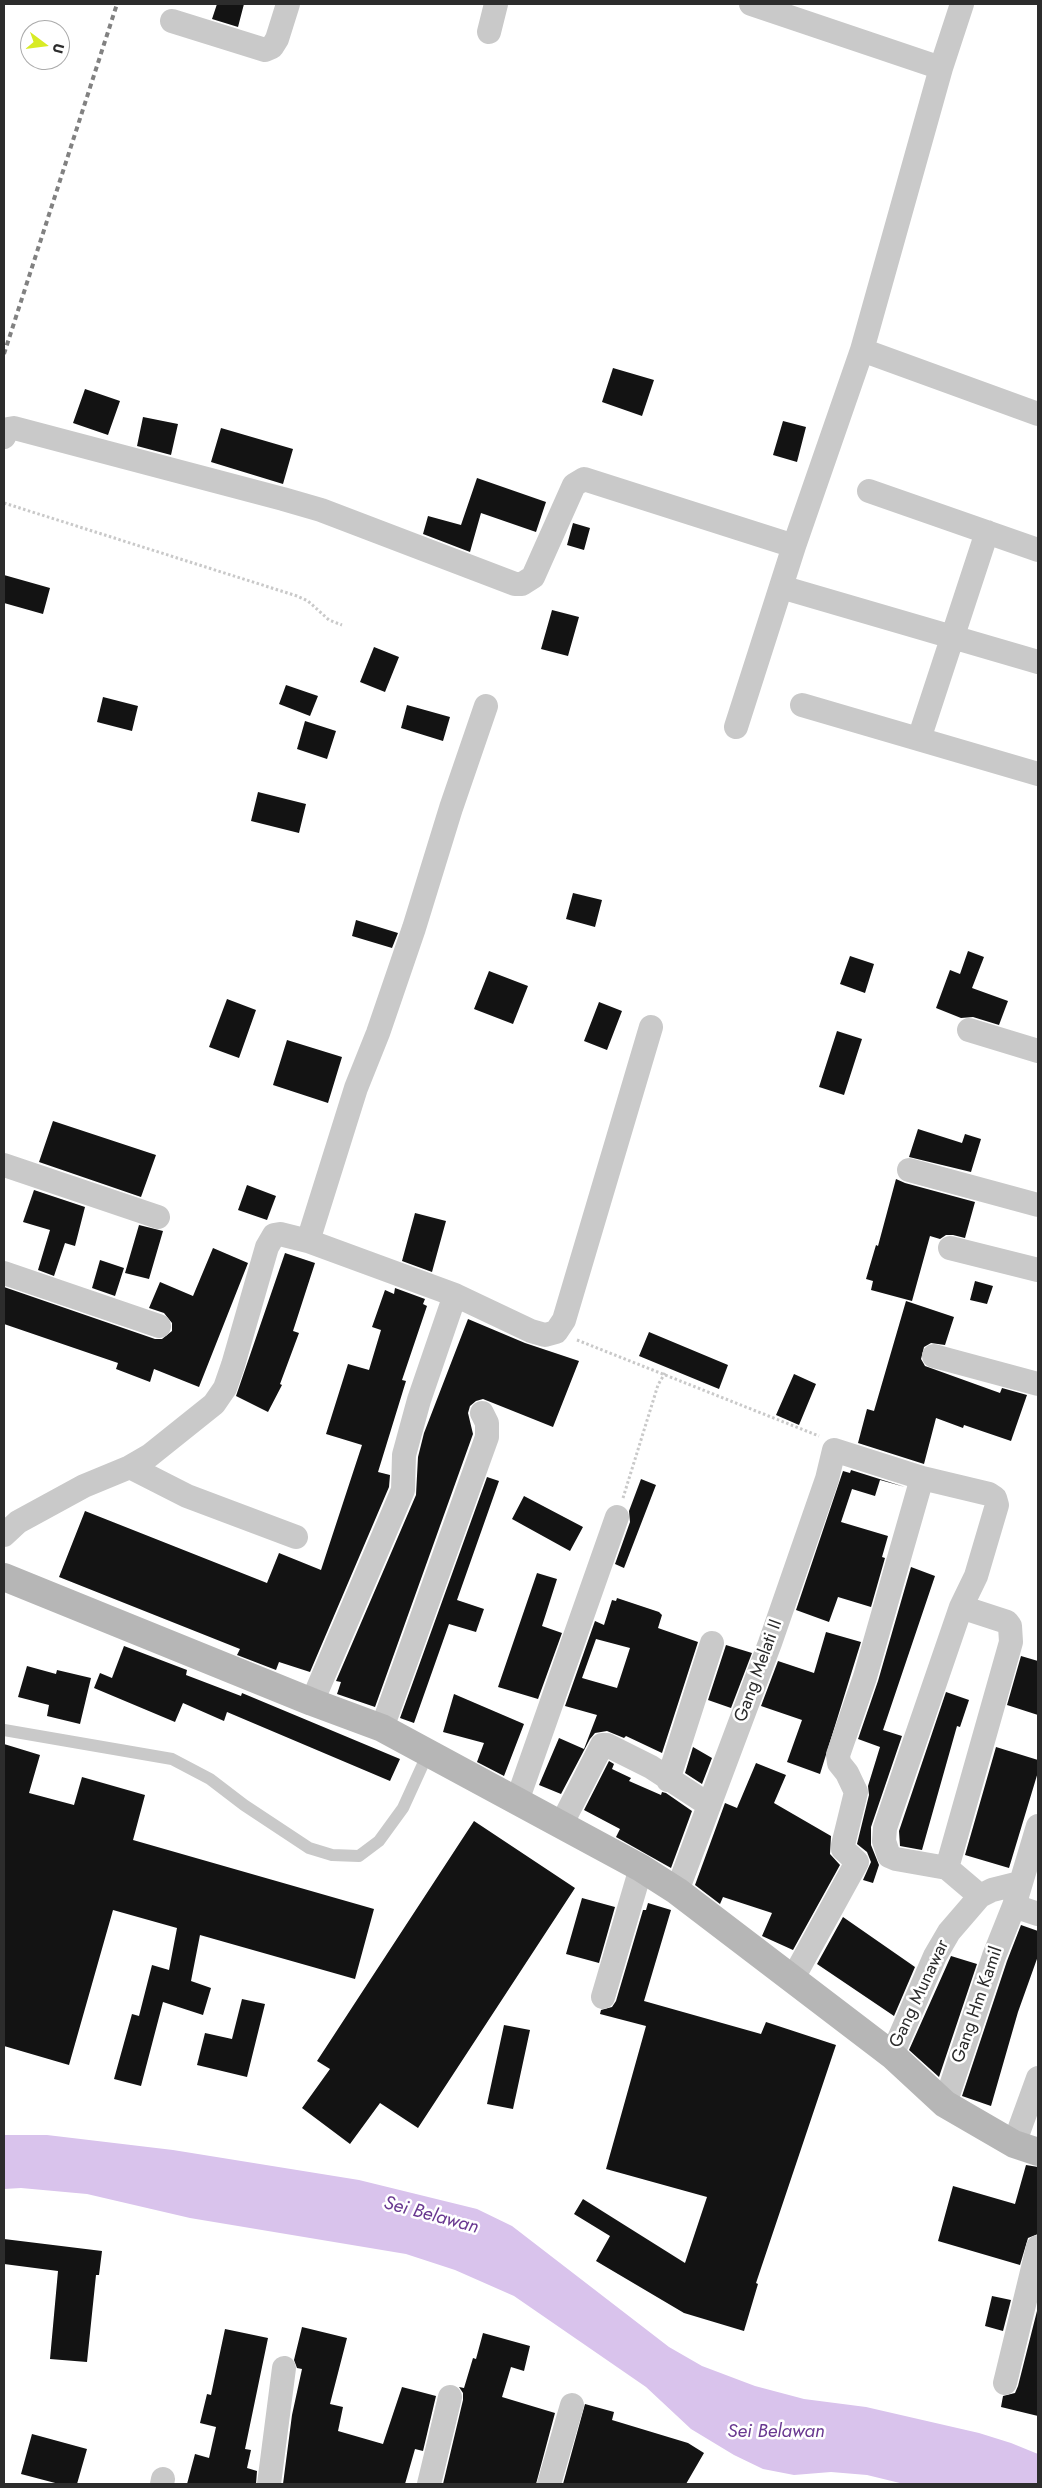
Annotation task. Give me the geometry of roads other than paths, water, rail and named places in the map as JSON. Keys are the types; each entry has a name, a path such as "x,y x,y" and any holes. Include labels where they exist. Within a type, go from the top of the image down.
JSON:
{"street":[{"path":"172,21 265,50 272,47 277,39 288,4"},
{"path":"489,32 496,4"},
{"path":"751,4 941,68"},
{"path":"736,727 794,546 862,350 941,68 962,4"},
{"path":"862,350 1038,414"},
{"path":"4,437 8,429 14,428 283,498 321,510 516,584 522,584 533,577 574,485 584,479 794,546"},
{"path":"869,491 1038,550"},
{"path":"920,739 987,532"},
{"path":"781,587 1038,662"},
{"path":"802,705 1038,774"},
{"path":"308,1241 356,1088 378,1033 414,928 451,808 486,706"},
{"path":"4,1535 18,1522 84,1486 130,1467 149,1456 198,1419 214,1404 225,1388 267,1247 274,1235 280,1234 308,1241 455,1296 531,1331 545,1335 556,1332 564,1320 651,1027"},
{"path":"969,1030 1038,1051"},
{"path":"4,1165 158,1217"},
{"path":"909,1170 1038,1205"},
{"path":"950,1248 1038,1270"},
{"path":"4,1274 158,1326"},
{"path":"312,1702 403,1490 406,1446 419,1400 455,1296"},
{"path":"934,1356 1038,1384"},
{"path":"382,1728 487,1437 487,1423 482,1414"},
{"name":"Gang Melati II","path":"677,1891 770,1643 827,1479 834,1450 922,1478"},
{"path":"130,1467 187,1496 296,1537"},
{"path":"792,1980 857,1862 843,1849 856,1792 847,1772 839,1762 838,1755 865,1678 922,1478 988,1494 994,1498 997,1506 976,1576 961,1606 885,1828 884,1841 887,1852 896,1858 947,1868 980,1896"},
{"path":"517,1801 617,1517"},
{"path":"4,1577 312,1702 382,1728 428,1751 641,1868 677,1891 892,2055 945,2104 1026,2148 1038,2078"},
{"path":"947,1868 1012,1635 1007,1622 961,1606"},
{"path":"668,1780 712,1643"},
{"path":"561,1825 602,1745 614,1747 651,1767 668,1780 709,1804"},
{"name":"Gang Hm Kamil","path":"945,2104 994,1956 1014,1906 1038,1826"},
{"path":"603,1997 641,1868"},
{"name":"Gang Munawar","path":"892,2055 935,1956 949,1932 980,1896 992,1890 1020,1883"},
{"path":"1014,1906 1038,1914"},
{"path":"1005,2383 1038,2247"},
{"path":"270,2484 284,2368"},
{"path":"429,2484 450,2397"},
{"path":"549,2484 572,2405"}],"lane":[{"path":"4,1730 172,1759 210,1779 244,1805 309,1848 332,1855 359,1856 379,1841 403,1808 428,1751"}],"water":[{"name":"Sei Belawan","path":"4,2135 47,2135 173,2150 359,2180 477,2209 512,2226 669,2347 702,2366 755,2386 804,2399 866,2407 979,2433 1011,2443 1038,2454 1038,2484 904,2484 867,2475 831,2472 794,2475 763,2469 734,2455 691,2429 646,2387 514,2296 455,2270 406,2254 190,2218 87,2194 21,2188 4,2189"}],"railway":[{"path":"4,354 117,4"}]}
